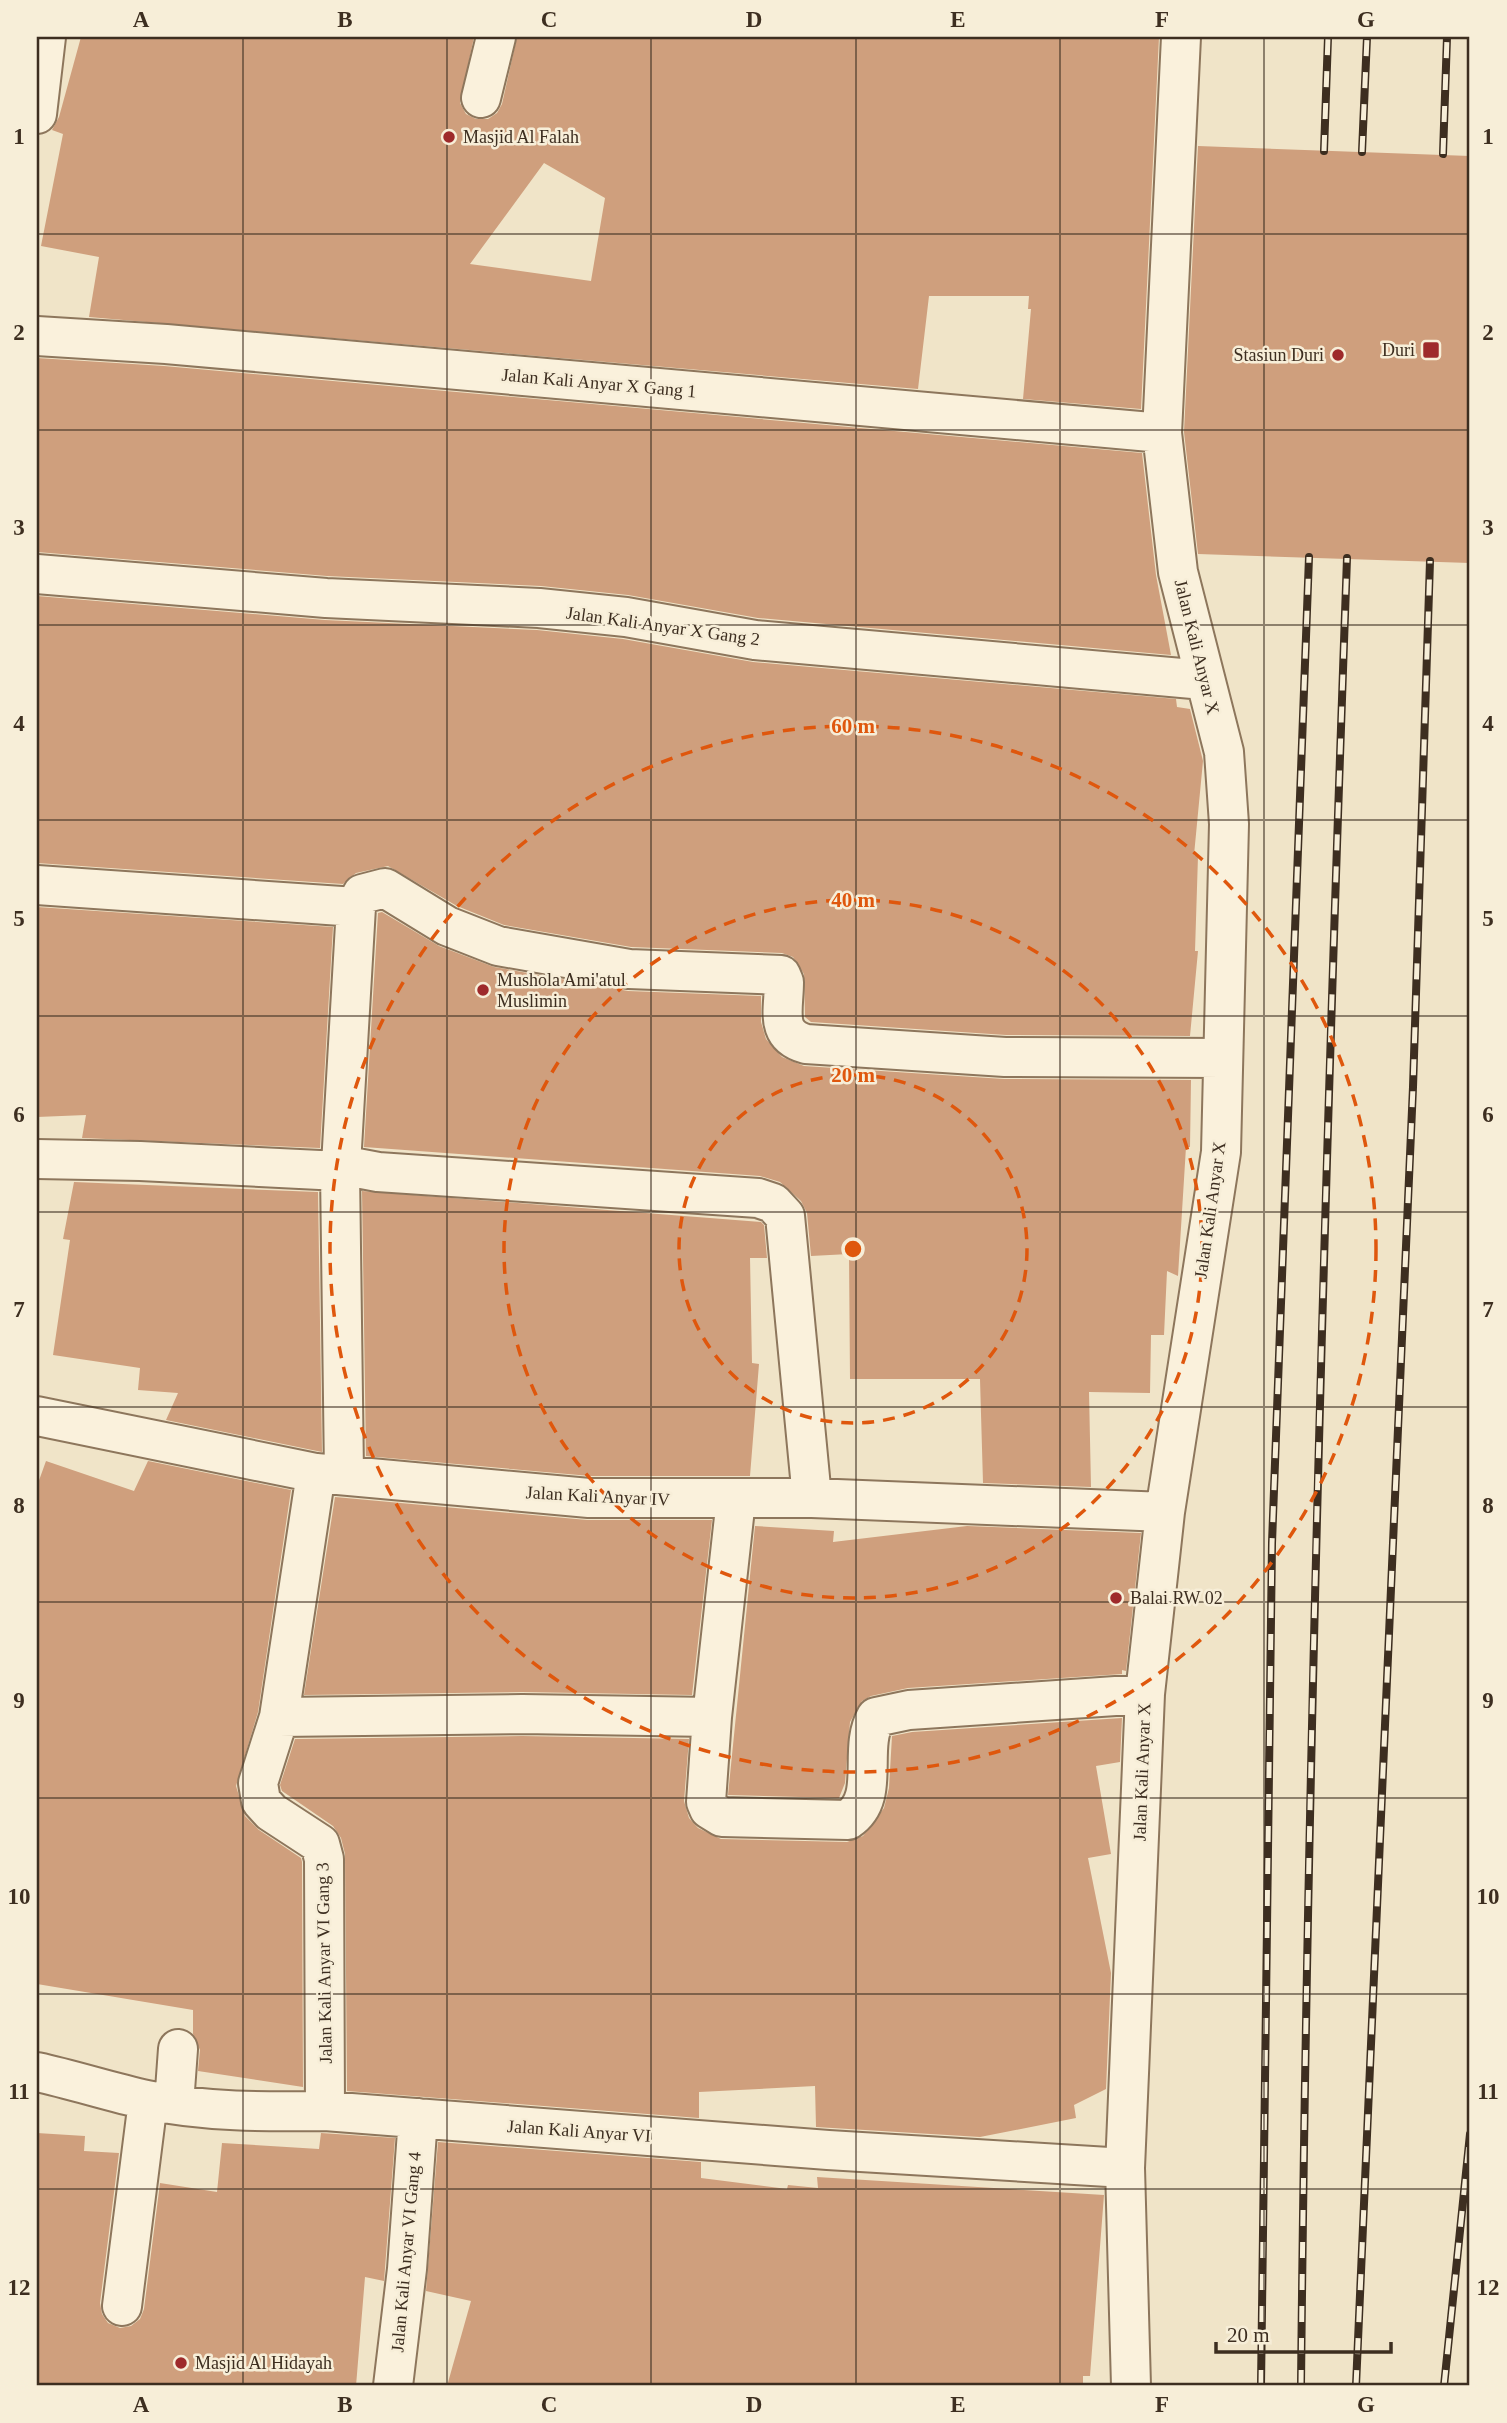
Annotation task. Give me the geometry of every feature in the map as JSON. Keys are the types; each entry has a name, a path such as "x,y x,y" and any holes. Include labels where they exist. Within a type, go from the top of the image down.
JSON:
{"street":[{"path":"37,114 46,37"},
{"path":"481,98 496,37"},
{"name":"Jalan Kali Anyar X","path":"1131,2386 1125,2168 1145,1693 1165,1512 1221,1152 1229,824 1224,752 1178,572 1162,433 1181,37"},
{"name":"Jalan Kali Anyar X Gang 1","path":"37,336 166,344 1162,433"},
{"name":"Jalan Kali Anyar X Gang 2","path":"37,574 354,599 539,608 626,617 755,640 1204,680"},
{"path":"37,885 356,907 362,894 385,888 447,926 498,946 629,969 774,972 781,975 784,982 785,1032 791,1040 806,1044 1005,1057 1222,1058"},
{"name":"Jalan Kali Anyar VI Gang 3","path":"325,2111 324,1859 320,1844 271,1812 261,1801 258,1783 279,1717 330,1474 340,1168 356,907"},
{"path":"37,1159 340,1168 758,1198 773,1203 785,1216 812,1498"},
{"name":"Jalan Kali Anyar IV","path":"37,1416 330,1474 589,1498 812,1498 1165,1512"},
{"path":"736,1499 712,1717 706,1802 709,1809 722,1817 848,1820 862,1809 866,1796 868,1731 876,1717 909,1710 1145,1693"},
{"path":"279,1717 712,1717"},
{"path":"122,2306 161,2102 178,2049"},
{"name":"Jalan Kali Anyar VI","path":"37,2072 161,2102 264,2112 325,2111 828,2150 1125,2168"},
{"name":"Jalan Kali Anyar VI Gang 4","path":"393,2386 407,2269 418,2118"}],"building":[{"path":"81,37 474,37 460,103 466,114 476,119 488,119 497,113 502,104 517,37 1159,37 1141,409 1023,399 1031,309 1028,309 1029,296 929,296 918,389 89,317 99,257 41,246 63,134 52,130 59,117","holes":["544,163 605,198 591,281 470,264"]},
{"name":"Stasiun Duri","path":"1198,146 1470,156 1470,563 1198,554 1184,432"},
{"path":"37,358 164,366 1142,453 1156,575 1171,655 758,618 628,595 541,586 327,576 37,552"},
{"path":"37,596 325,620 537,630 623,639 753,662 1176,699 1177,707 1190,709 1203,761 1194,855 1198,856 1195,951 1198,951 1190,1036 1006,1035 811,1022 805,1017 804,974 793,957 782,953 631,947 504,925 457,906 388,866 356,873 343,884 37,863"},
{"path":"37,907 333,927 320,1148 82,1138 86,1115 37,1117"},
{"path":"382,912 439,946 494,967 628,991 761,996 761,1022 766,1039 782,1057 804,1066 1004,1079 1191,1080 1190,1147 1186,1147 1178,1276 1167,1271 1164,1335 1151,1335 1150,1393 1089,1392 1091,1487 983,1483 980,1379 850,1379 849,1254 811,1256 807,1213 801,1201 780,1182 760,1176 364,1147 378,913"},
{"path":"74,1182 318,1192 322,1452 166,1420 178,1393 138,1390 140,1368 53,1355 70,1240 63,1239"},
{"path":"362,1191 761,1222 764,1225 767,1258 750,1258 752,1363 759,1364 750,1476 590,1476 366,1456"},
{"path":"46,1461 134,1491 148,1461 291,1490 258,1712 236,1786 245,1816 259,1830 301,1858 302,1862 303,2087 198,2071 200,2050 193,2034 193,2010 37,1984 37,1486"},
{"path":"335,1497 587,1520 712,1520 692,1695 522,1692 304,1695"},
{"path":"755,1526 834,1531 833,1542 967,1526 1141,1533 1126,1671 1122,1670 1122,1674 908,1688 871,1696 862,1701 850,1722 845,1783 839,1798 728,1795"},
{"path":"1122,1718 1120,1762 1096,1766 1111,1854 1088,1858 1111,1973 1106,2089 1074,2105 1076,2118 980,2137 816,2127 815,2086 699,2092 699,2118 347,2091 345,1854 341,1838 333,1826 282,1791 280,1785 295,1739 522,1736 689,1739 684,1801 689,1818 698,1828 721,1839 847,1842 863,1836 884,1808 889,1788 892,1736 912,1732"},
{"path":"37,2133 85,2136 84,2151 119,2153 100,2303 102,2314 108,2323 120,2328 131,2326 140,2319 144,2309 160,2183 217,2192 222,2143 319,2149 321,2133 395,2138 384,2281 365,2277 356,2386 37,2386"},
{"path":"438,2142 701,2162 701,2178 787,2189 788,2185 818,2188 817,2177 1104,2195 1090,2376 1083,2376 1083,2386 447,2386 471,2301 426,2291"}],"railway":[{"path":"1324,151 1328,37"},
{"path":"1362,152 1367,37"},
{"path":"1443,154 1447,37"},
{"path":"1261,2386 1272,1543 1309,557"},
{"path":"1301,2386 1318,1472 1347,558"},
{"path":"1356,2386 1413,1087 1430,561"},
{"path":"1444,2386 1470,2134"}],"place":[{"name":"Masjid Al Falah","path":"449,137"},
{"name":"Duri","path":"1431,350"},
{"name":"Stasiun Duri","path":"1338,355"},
{"name":"Mushola Ami'atul Muslimin","path":"483,990"},
{"name":"Balai RW 02","path":"1116,1598"},
{"name":"Masjid Al Hidayah","path":"181,2363"}]}
